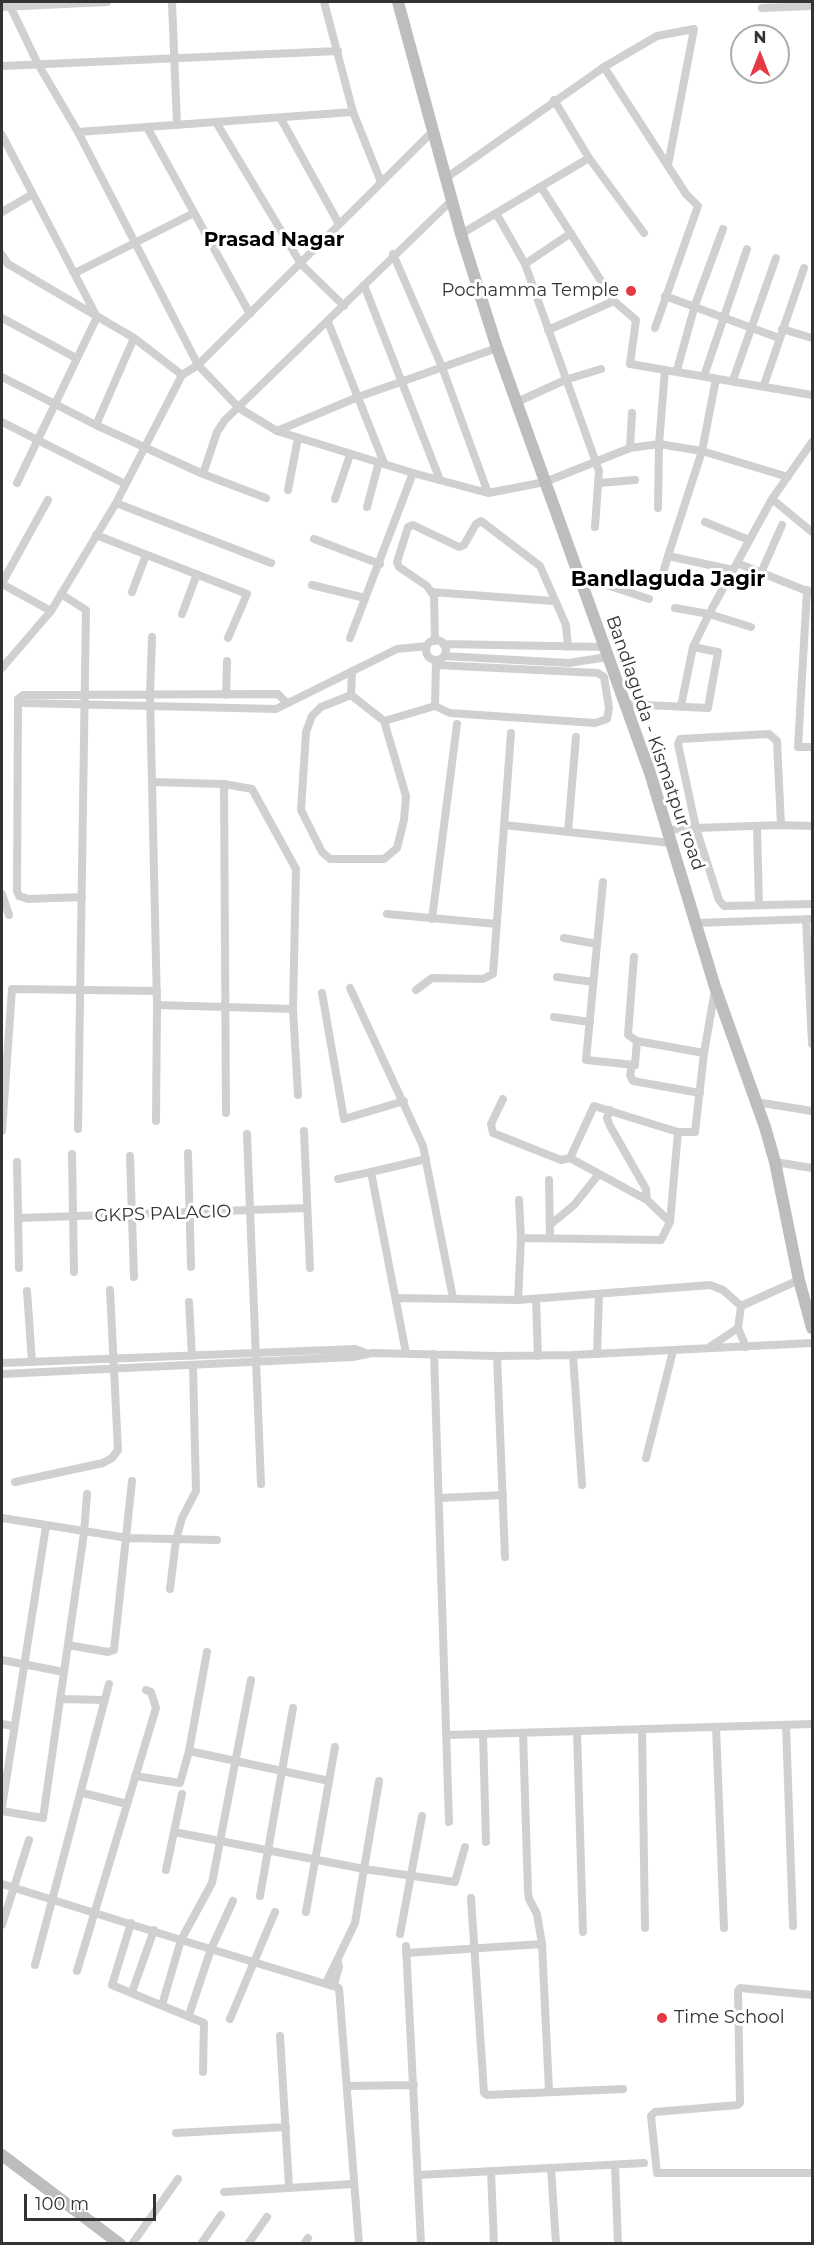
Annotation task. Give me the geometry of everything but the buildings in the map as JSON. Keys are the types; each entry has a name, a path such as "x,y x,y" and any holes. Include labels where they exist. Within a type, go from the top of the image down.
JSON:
{"street":[{"path":"107,2 6,5 78,132 198,365 239,408 277,431 350,455 488,493 545,482 595,460 630,448 659,444 702,451 788,477"},
{"path":"172,2 177,60 177,125"},
{"path":"324,2 339,51 353,112 381,182"},
{"name":"Bandlaguda - Kismatpur road","path":"398,2 461,234 497,348 625,704 667,830 715,987 775,1162 799,1280 813,1328"},
{"path":"762,8 813,6"},
{"path":"446,178 604,67 657,36 694,29 668,165"},
{"path":"2,66 339,51"},
{"path":"604,67 686,194 698,206 655,328"},
{"path":"554,100 589,158 644,233"},
{"path":"78,132 148,129 353,112"},
{"path":"281,119 339,224"},
{"path":"216,122 301,264 344,306"},
{"path":"148,129 250,314"},
{"path":"2,668 51,611 116,503 182,375 198,365 434,130"},
{"path":"2,135 31,195 97,317"},
{"path":"461,234 589,158"},
{"path":"541,187 614,301 636,320 630,364 677,370 716,379 813,395"},
{"path":"2,212 31,195"},
{"path":"203,474 221,426 344,306 393,254 452,200"},
{"path":"75,273 194,213"},
{"path":"496,213 525,264 599,471 595,527"},
{"path":"677,370 694,306 723,229"},
{"path":"525,264 571,233"},
{"path":"704,376 722,315 747,249"},
{"path":"393,254 442,367 488,493"},
{"path":"2,255 5,262 134,338 182,375"},
{"path":"733,380 776,258"},
{"path":"764,386 804,268"},
{"path":"364,285 440,480"},
{"path":"665,296 750,327 813,338"},
{"path":"548,330 614,301"},
{"path":"18,483 97,317"},
{"path":"2,318 76,358"},
{"path":"328,322 381,462 366,507"},
{"path":"96,425 134,338"},
{"path":"277,431 358,397 497,348"},
{"path":"517,402 566,380 601,369"},
{"path":"658,508 659,444 665,370"},
{"path":"2,377 145,449 266,498"},
{"path":"663,573 702,451 716,379"},
{"path":"630,448 632,413"},
{"path":"2,422 125,484"},
{"path":"288,490 298,438"},
{"path":"681,706 693,646 772,499 813,441"},
{"path":"335,499 350,455"},
{"path":"350,638 413,473"},
{"path":"598,483 635,480"},
{"path":"772,499 813,532"},
{"path":"48,500 2,584 51,611"},
{"path":"116,503 271,562"},
{"path":"436,663 445,656 447,650 439,642 434,596 427,586 399,567 397,562 408,527 413,525 459,547 464,545 476,524 481,521 540,566 553,602 566,625 568,647"},
{"path":"705,522 749,540"},
{"path":"761,573 782,525"},
{"path":"96,534 247,594 228,638"},
{"path":"314,540 380,564"},
{"path":"132,592 146,555"},
{"path":"668,556 735,566 761,573 810,592 798,747 813,747"},
{"path":"182,614 197,574"},
{"path":"577,575 649,599"},
{"path":"312,585 365,598"},
{"path":"431,592 553,602"},
{"path":"61,594 86,610 78,1129"},
{"path":"675,608 709,614 751,627"},
{"path":"152,637 150,694 158,1005 156,1121"},
{"path":"18,699 24,703 276,709 286,702 397,649 427,646 439,642 568,647 605,652"},
{"path":"384,721 435,706 450,713 595,723 607,719 609,708 604,677 598,673 436,663 428,656 427,646"},
{"path":"625,704 708,708 718,652 693,646"},
{"path":"445,656 569,663 605,652"},
{"path":"226,694 227,661"},
{"path":"435,706 436,663"},
{"path":"351,695 352,671"},
{"path":"18,699 23,695 278,694 286,702"},
{"path":"351,695 384,721 406,795 405,820 397,848 384,859 330,859 322,852 301,810 306,732 312,716 321,707 351,695"},
{"path":"18,699 17,891 19,896 28,899 82,897"},
{"path":"432,919 458,724"},
{"path":"416,990 432,978 483,979 493,974 511,733"},
{"path":"781,825 775,736 770,734 680,739 678,744 696,828 719,900 724,906 813,903"},
{"path":"568,832 576,737"},
{"path":"152,782 224,784 252,789 296,869 293,1009 298,1095"},
{"path":"224,784 226,1113"},
{"path":"504,825 671,843"},
{"path":"667,830 781,825 813,826"},
{"path":"757,826 759,905"},
{"path":"603,882 586,1060 632,1065"},
{"path":"2,894 9,915"},
{"path":"387,914 497,924"},
{"path":"696,923 809,919 813,1044"},
{"path":"564,938 597,944"},
{"path":"634,957 628,1035 638,1041 704,1053"},
{"path":"558,977 594,982"},
{"path":"570,1158 592,1107 597,1105 678,1132 689,1134 696,1132 704,1053 715,987"},
{"path":"2,1131 12,989 80,988 157,991"},
{"path":"350,988 405,1101 426,1159 453,1298"},
{"path":"322,993 344,1119 405,1101"},
{"path":"158,1005 293,1009"},
{"path":"554,1017 590,1022"},
{"path":"638,1041 636,1062 632,1065 630,1075 633,1081 700,1093"},
{"path":"503,1099 491,1124 493,1133 561,1160 570,1158 647,1200 670,1222"},
{"path":"756,1102 813,1111"},
{"path":"610,1110 607,1118 610,1126 646,1189 647,1200"},
{"path":"304,1131 310,1268"},
{"path":"521,1238 657,1241 664,1238 670,1222 678,1132"},
{"path":"247,1134 261,1484"},
{"path":"188,1153 191,1268"},
{"path":"72,1154 74,1272"},
{"path":"130,1156 134,1277"},
{"path":"339,1179 426,1159"},
{"path":"17,1162 20,1218 19,1268"},
{"path":"775,1162 813,1168"},
{"path":"371,1173 406,1353"},
{"path":"550,1225 574,1205 599,1174"},
{"path":"549,1180 550,1238"},
{"path":"518,1300 521,1238 519,1200"},
{"name":"GKPS PALACIO","path":"20,1218 190,1214 307,1208"},
{"path":"741,1306 799,1280"},
{"path":"396,1298 518,1300 710,1285 723,1290 741,1306"},
{"path":"15,1482 103,1463 112,1458 118,1450 110,1290"},
{"path":"27,1291 33,1362"},
{"path":"597,1354 599,1294"},
{"path":"536,1299 538,1356"},
{"path":"189,1302 192,1356"},
{"path":"741,1306 738,1328 746,1347"},
{"path":"708,1349 738,1328"},
{"path":"2,1374 193,1365 355,1349 367,1353 538,1356 813,1343"},
{"path":"646,1458 673,1351"},
{"path":"434,1354 449,1822"},
{"path":"573,1355 582,1485"},
{"path":"2,1363 192,1356 256,1358"},
{"path":"497,1356 505,1557"},
{"path":"170,1589 176,1540 182,1518 196,1491 193,1365"},
{"path":"68,1645 108,1652 114,1650 128,1538 132,1481"},
{"path":"46,1526 38,1589 22,1663 2,1809 43,1818 84,1533 87,1494"},
{"path":"440,1498 503,1495"},
{"path":"2,1518 84,1533 128,1538 217,1540"},
{"path":"135,1776 180,1783 189,1751 207,1652"},
{"path":"2,1660 64,1672"},
{"path":"162,2005 181,1940 212,1883 251,1680"},
{"path":"35,1965 109,1684"},
{"path":"77,1971 156,1708 151,1692 146,1690"},
{"path":"60,1699 105,1700"},
{"path":"260,1896 293,1708"},
{"path":"2,1724 13,1726"},
{"path":"448,1735 813,1724"},
{"path":"786,1725 793,1926"},
{"path":"716,1727 724,1929"},
{"path":"642,1730 645,1928"},
{"path":"577,1732 583,1932"},
{"path":"523,1733 528,1892 537,1914 542,1944 549,2091"},
{"path":"483,1734 486,1842"},
{"path":"306,1912 335,1747"},
{"path":"189,1751 282,1769 329,1781"},
{"path":"330,1984 333,1965 338,1962 355,1923 379,1781"},
{"path":"82,1793 126,1804"},
{"path":"166,1870 182,1794"},
{"path":"400,1934 422,1816"},
{"path":"174,1832 364,1869 456,1882 465,1847"},
{"path":"2,1925 12,1887 29,1840"},
{"path":"2,1884 339,1988 359,2244"},
{"path":"471,1898 484,2093 487,2095 623,2089"},
{"path":"189,2015 211,1949 233,1901"},
{"path":"230,2019 275,1912"},
{"path":"131,1923 112,1983 189,2015 206,2026 203,2072"},
{"path":"132,1992 154,1930"},
{"path":"421,2244 406,1949 542,1944"},
{"path":"813,1995 740,1988 738,1991 740,2103 655,2112 651,2116 657,2173 813,2173"},
{"path":"280,2036 289,2187"},
{"path":"347,2086 414,2085"},
{"path":"176,2133 285,2127"},
{"path":"2,2155 120,2244"},
{"path":"419,2175 645,2163"},
{"path":"615,2165 618,2244"},
{"path":"551,2168 556,2244"},
{"path":"491,2171 494,2244"},
{"path":"132,2244 177,2179"},
{"path":"224,2192 354,2184"},
{"path":"201,2244 221,2215"},
{"path":"248,2244 267,2217"}],"place":[{"name":"Pochamma Temple","path":"631,291"},
{"name":"Time School","path":"662,2018"}],"district":[{"name":"Prasad Nagar","path":"274,240"},
{"name":"Bandlaguda Jagir","path":"668,580"}]}
